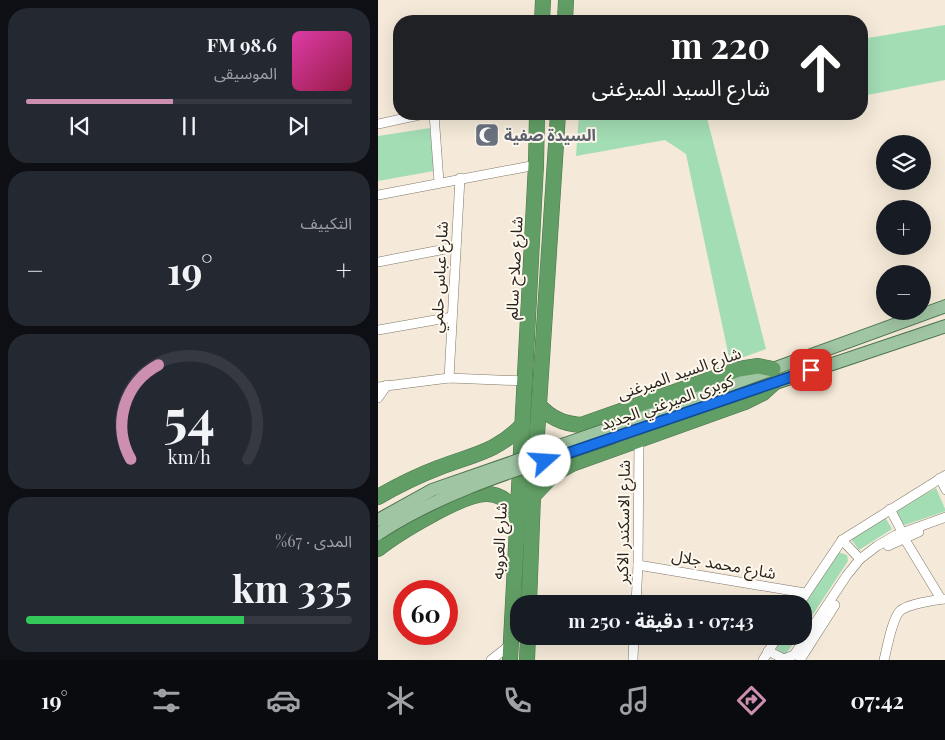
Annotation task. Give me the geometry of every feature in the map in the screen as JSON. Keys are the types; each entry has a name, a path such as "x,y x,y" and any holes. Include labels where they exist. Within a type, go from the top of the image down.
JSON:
{"highway":[{"path":"542,15 543,0"},
{"path":"565,15 566,0"},
{"name":"شارع صلاح سالم","path":"523,424 537,120"},
{"name":"شارع صلاح سالم","path":"539,405 558,120"},
{"name":"شارع السيد الميرغنى","path":"533,496 554,474 572,464 744,402 762,392 778,372 760,366 739,369 587,423 573,425 560,421 548,414 539,405"},
{"name":"شارع العروبه","path":"529,595 539,405"},
{"path":"587,423 586,440 595,456"},
{"path":"378,497 423,474 498,446 523,424"},
{"name":"شارع العروبه","path":"514,595 523,424"},
{"path":"378,548 421,521 480,494 489,484 490,474 484,462 472,457"},
{"path":"480,494 494,495 501,498 512,506 518,519"},
{"name":"شارع العروبه","path":"510,660 512,645"},
{"path":"527,660 528,645"}],"main road":[{"name":"شارع السيد الميرغنى","path":"778,372 946,306"},
{"name":"شارع السيد الميرغنى","path":"778,372 791,377 946,326"},
{"name":"كوبرى الميرغني الجديد","path":"378,520 409,501 455,481 778,372"},
{"name":"كوبرى الميرغني الجديد","path":"378,534 421,508 458,491 778,372"}],"street":[{"path":"378,124 396,120"},
{"path":"434,120 439,182"},
{"path":"378,195 536,165"},
{"name":"شارع عباس حلمي","path":"449,378 460,178"},
{"path":"378,262 456,247"},
{"path":"378,330 452,317"},
{"path":"378,398 382,386 449,378 525,381"},
{"name":"شارع الاسكندر الاكبر","path":"636,595 639,440"},
{"path":"805,594 842,540 943,476 946,490"},
{"path":"884,660 896,617 900,611 907,607 943,599 903,535 890,509"},
{"path":"768,651 784,659 797,653 860,559 877,546 946,517"},
{"path":"800,660 857,571 876,553 903,535 946,523"},
{"path":"842,540 860,559"},
{"name":"شارع محمد جلال","path":"638,565 805,594"},
{"path":"491,660 500,655 510,645"},
{"path":"633,660 634,645"},
{"path":"763,660 772,645"}],"green space":[{"path":"945,25 945,80 868,95 868,38"},
{"path":"579,120 708,120 766,349 730,362 686,154 665,140 576,156"},
{"path":"430,128 434,171 378,181 378,136"},
{"path":"936,488 946,511 902,526 896,510"},
{"path":"885,517 892,529 859,550 851,539"},
{"path":"838,552 847,555 848,561 812,616 812,595 810,595"},
{"path":"778,645 792,645 785,655 776,649"}],"place":[{"name":"السيدة صفية","path":"487,135"}],"route":[{"path":"545,461 811,370"}]}
